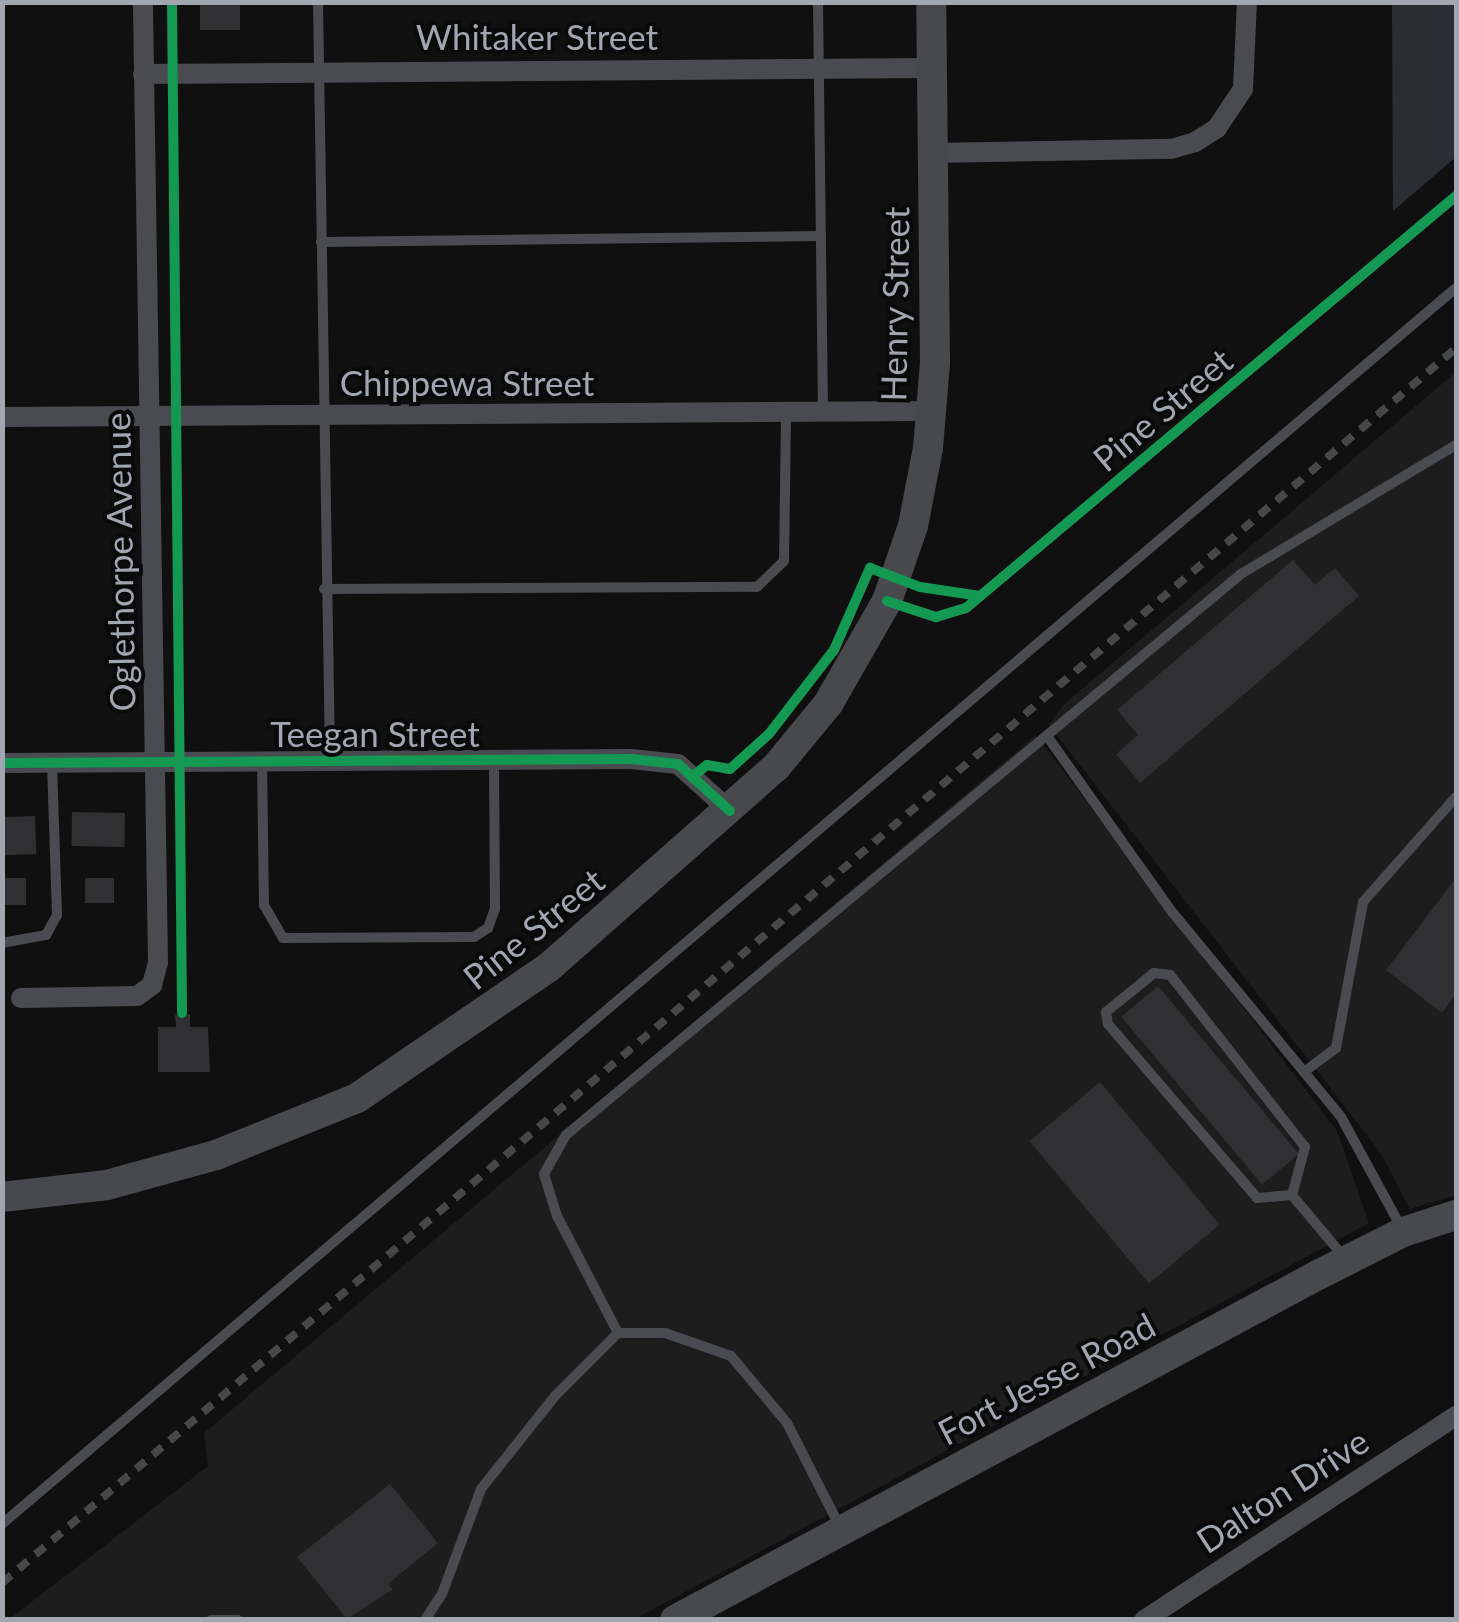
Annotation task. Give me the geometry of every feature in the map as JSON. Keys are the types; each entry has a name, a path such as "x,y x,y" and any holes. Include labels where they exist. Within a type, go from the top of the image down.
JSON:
{"street":[{"name":"Oglethorpe Avenue","path":"21,998 131,996 152,985 158,962 143,2"},
{"name":"Henry Street","path":"887,602 913,526 931,411 931,2"},
{"path":"933,153 1171,150 1195,142 1217,128 1243,89 1247,2"},
{"name":"Whitaker Street","path":"143,74 932,68"},
{"name":"Chippewa Street","path":"2,417 931,411"},
{"name":"Pine Street","path":"2,1197 106,1185 216,1155 357,1098 488,1015 730,811 828,704 887,602"},
{"name":"Teegan Street","path":"2,763 494,760 678,764 730,811"},
{"name":"Fort Jesse Road","path":"675,1620 1347,1261 1403,1232 1456,1215"},
{"name":"Dalton Drive","path":"1144,1620 1456,1416"}],"lane":[{"path":"318,2 320,415 330,761"},
{"path":"818,2 823,410"},
{"name":"Pine Street","path":"887,602 936,617 966,608 1456,196"},
{"path":"321,242 821,236"},
{"path":"2,1524 1456,288"},
{"path":"324,590 757,587 784,560 786,413"},
{"path":"618,1333 557,1216 544,1174 566,1135 1241,574 1456,445"},
{"path":"1047,736 1173,913 1341,1116 1403,1232"},
{"path":"262,761 264,905 282,938 455,937 488,928 495,910 494,760"},
{"path":"2,943 46,936 57,915 52,764"},
{"path":"1304,1072 1336,1048 1363,902 1456,796"},
{"path":"1154,973 1170,976 1304,1147 1292,1196 1257,1198 1108,1024 1106,1012 1154,973"},
{"path":"1292,1196 1347,1261"},
{"path":"425,1620 442,1594 481,1489 556,1396 618,1333 665,1332 730,1356 787,1422 842,1530"},
{"path":"211,1620 238,1620"}],"shaded area":[{"path":"1392,3 1456,3 1456,157 1393,211"},
{"path":"1456,372 1456,1195 1410,1209 1380,1152 1049,725 1062,706"},
{"path":"1036,735 1337,1131 1369,1223 635,1619 8,1620 208,1466 204,1433"}],"building":[{"path":"200,2 240,2 240,30 200,30"},
{"path":"1293,560 1315,585 1335,568 1359,596 1140,783 1116,754 1138,735 1117,710"},
{"path":"72,812 125,813 124,847 71,846"},
{"path":"35,816 36,854 3,855 2,817"},
{"path":"2,878 26,878 26,905 2,905"},
{"path":"85,878 114,878 114,903 85,903"},
{"path":"1456,878 1456,994 1442,1013 1386,970"},
{"path":"1158,986 1299,1154 1262,1185 1121,1017"},
{"path":"190,1014 190,1027 208,1027 210,1072 158,1072 158,1027 176,1027 175,1015"},
{"path":"1100,1082 1220,1224 1149,1284 1030,1141"},
{"path":"390,1484 438,1543 388,1584 393,1589 347,1619 297,1557"}],"railway":[{"path":"2,1583 1456,348"}],"cycle path":[{"path":"172,2 182,1013"},
{"path":"887,601 936,617 966,608 1456,196"},
{"path":"692,777 707,765 730,769 769,734 834,650 870,568 920,587 980,596"},
{"path":"2,763 631,759 678,764 730,811"}]}
